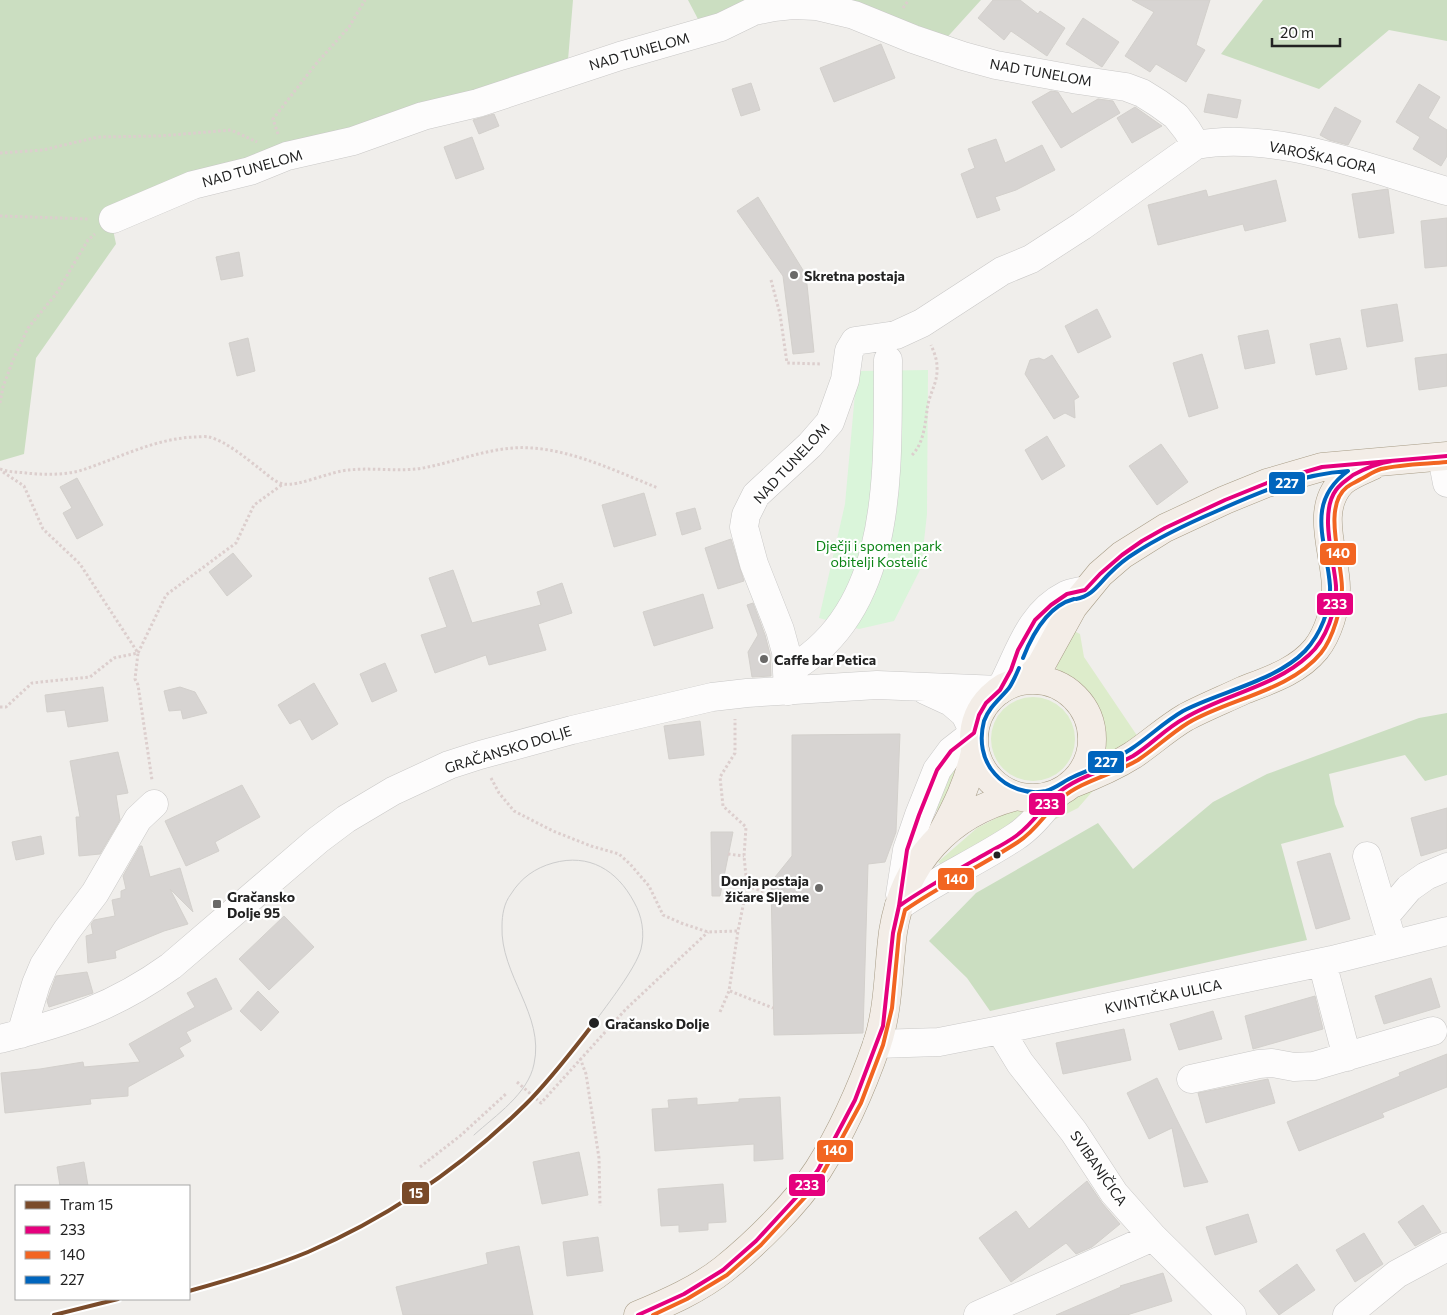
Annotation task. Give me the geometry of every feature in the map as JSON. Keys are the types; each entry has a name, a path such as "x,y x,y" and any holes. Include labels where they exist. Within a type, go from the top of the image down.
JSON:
{"main road":[{"path":"1028,680 1042,665 1073,607 1085,590 1122,554 1165,528 1225,500 1287,476 1322,467 1444,457"},
{"path":"1328,520 1330,504 1335,491 1343,482 1378,463"},
{"path":"942,835 983,808 1000,800 1017,796 1038,798 1065,789 1111,767 1134,754 1150,741 1193,714 1283,675 1301,663 1316,648 1327,628 1334,606 1336,588 1328,520 1319,493 1310,484 1287,476"},
{"path":"638,1315 684,1294 723,1270 756,1241 803,1190 818,1170 855,1100 877,1044 886,1007 893,933 899,906 909,879 919,862 942,835 962,796 970,773 979,715 986,703 1000,690 1015,683 1028,680 1042,680 1066,690 1077,699 1088,715 1093,741 1090,756 1085,767 1065,789"},
{"path":"975,743 984,773 997,786 1017,796"}],"street":[{"name":"NAD TUNELOM","path":"113,219 193,185 250,171 294,155 353,140 423,116 478,103 611,59 722,27 754,11 774,7 793,5 816,6 854,15 943,50 996,65 1126,87 1142,93 1158,103 1176,116 1196,146 1090,221 1031,259 1002,271 922,323 896,335 855,341 849,351 845,380 830,422 810,446 756,496 746,515 744,527 754,564 780,630 786,652 788,681"},
{"name":"VAROŠKA GORA","path":"1196,146 1216,142 1238,142 1283,147 1351,161 1447,191"},
{"path":"788,681 820,650 836,630 858,598 872,561 885,472 888,360"},
{"path":"1444,457 1447,483"},
{"path":"1000,690 1011,670 1018,650 1035,620 1051,605 1067,594 1085,590"},
{"name":"GRAČANSKO DOLJE","path":"10,1036 46,1028 82,1016 146,985 171,966 318,840 346,819 393,791 480,754 563,732 788,681 1000,690"},
{"name":"GRAČANSKO DOLJE","path":"914,686 951,702 965,714 975,743"},
{"path":"899,906 907,850 937,770 951,751 975,743"},
{"path":"899,906 922,890 1016,836 1065,789"},
{"path":"10,1036 44,965 58,942 95,893 138,819 154,804"},
{"path":"1367,856 1393,944"},
{"path":"1386,916 1409,888 1426,876 1447,867"},
{"name":"KVINTIČKA ULICA","path":"877,1044 939,1042 1000,1030 1322,962 1447,931"},
{"path":"1322,962 1347,1057"},
{"name":"SVIBANJČICA","path":"1000,1030 1020,1063 1074,1132 1114,1193 1153,1237 1232,1315"},
{"path":"1191,1079 1259,1064 1272,1063 1294,1067 1314,1066 1433,1030"},
{"path":"978,1315 1153,1237"},
{"path":"1347,1315 1397,1274 1447,1247"}],"path":[{"path":"294,155 279,137 273,119 308,72 349,27 366,0"},
{"path":"0,154 43,150 98,137 160,136 231,130 294,155"},
{"path":"0,216 113,219"},
{"path":"0,403 3,387 13,360 28,328 56,294 88,240 113,219"},
{"path":"771,280 780,314 787,363 800,362"},
{"path":"885,472 914,453 923,437 928,402 935,385 937,368 935,354 922,323"},
{"path":"0,469 14,472 48,474 77,471 155,443 177,438 209,437 233,449 283,484 293,484 341,470 364,468 406,470 427,467 484,452 532,448 557,452 590,462 658,488"},
{"path":"0,469 24,486 43,529 80,564 138,653"},
{"path":"154,804 152,766 136,679 138,653 166,596 236,543 254,505 283,484"},
{"path":"0,707 6,707 32,684 90,677 114,658 138,653"},
{"path":"720,1012 729,991 747,886 744,856 746,827 723,806 720,777 735,753 735,714"},
{"path":"480,754 499,793 514,810 553,831 618,854 630,864 649,886 663,915 708,932 738,931"},
{"path":"728,854 744,856"},
{"path":"747,886 771,894"},
{"path":"517,1082 540,1104 626,1009 708,932"},
{"path":"729,991 773,1008"},
{"path":"580,1058 586,1074 599,1158 600,1206"},
{"path":"420,1167 460,1136 507,1092"}],"green space":[{"path":"0,0 573,0 568,60 108,206 116,244 36,358 24,454 0,461"},
{"path":"688,0 761,0 699,21"},
{"path":"810,0 981,0 942,43"},
{"path":"1263,0 1447,0 1447,41 1389,30 1319,89 1221,54"},
{"name":"Dječji i spomen park obitelji Kostelić","path":"928,370 927,514 921,568 894,621 859,629 819,618 845,504 857,371"},
{"path":"1072,630 1080,634 1084,657 1138,737 1103,758 1103,736 1098,707 1076,679 1056,671 1058,659"},
{"path":"1033,697 1049,700 1068,716 1072,723 1075,739 1072,755 1056,774 1049,778 1033,781 1017,778 998,762 994,755 991,739 994,723 1010,704 1017,700"},
{"path":"1447,713 1447,775 1425,781 1405,755 1329,774 1335,804 1344,827 1281,844 1307,940 990,1011 967,978 929,941 976,893 1098,823 1133,869 1213,802 1267,774 1419,718"},
{"path":"962,755 945,804 930,816 948,766"},
{"path":"1098,785 1078,808 1044,825 1064,802"},
{"path":"1014,809 1027,812 1012,828 943,866 938,862 977,828"}],"building":[{"path":"993,0 1020,0 1038,14 1040,11 1065,28 1047,56 1011,31 1004,40 978,18"},
{"path":"1132,0 1210,0 1196,45 1205,50 1186,82 1156,64 1150,72 1125,56 1154,12"},
{"path":"1083,18 1119,42 1102,67 1066,44"},
{"path":"881,44 895,78 834,102 820,68"},
{"path":"751,83 760,110 741,116 732,89"},
{"path":"1419,84 1440,97 1428,118 1447,130 1447,156 1441,166 1413,149 1420,137 1396,122"},
{"path":"1051,91 1058,92 1072,114 1098,99 1113,101 1120,113 1061,148 1032,102"},
{"path":"1208,94 1241,100 1237,118 1204,112"},
{"path":"1135,107 1162,126 1132,143 1117,118"},
{"path":"1335,107 1361,121 1348,145 1329,140 1320,135"},
{"path":"494,114 499,126 479,134 473,120"},
{"path":"472,137 484,169 456,179 444,147"},
{"path":"996,139 1005,163 1042,145 1055,170 1016,190 995,197 1000,210 977,218 961,174 975,168 968,149"},
{"path":"1276,180 1286,221 1245,231 1243,224 1158,245 1148,205 1206,190 1208,197"},
{"path":"1388,189 1394,233 1359,238 1352,194"},
{"name":"Skretna postaja","path":"758,197 806,275 814,352 793,354 783,276 737,211"},
{"path":"1447,218 1447,266 1425,268 1421,221"},
{"path":"239,252 243,276 221,280 216,257"},
{"path":"1397,304 1403,341 1367,347 1361,310"},
{"path":"1097,309 1111,337 1078,353 1065,326"},
{"path":"1268,330 1275,363 1245,369 1238,336"},
{"path":"248,338 255,371 237,376 229,343"},
{"path":"1340,338 1347,369 1316,375 1310,344"},
{"path":"1202,354 1218,408 1189,417 1173,363"},
{"path":"1447,354 1447,386 1419,390 1415,358"},
{"path":"1052,355 1079,397 1074,400 1075,418 1065,413 1054,419 1025,374 1030,360 1039,358 1044,360"},
{"path":"1047,436 1065,466 1042,480 1025,450"},
{"path":"1161,444 1188,482 1157,505 1129,466"},
{"path":"77,478 103,525 77,539 63,513 72,508 60,487"},
{"path":"644,493 656,535 614,547 602,505"},
{"path":"695,508 701,529 682,535 676,513"},
{"path":"731,539 744,581 718,589 705,548"},
{"path":"233,553 252,576 227,596 209,572"},
{"path":"453,570 472,623 541,605 537,592 562,583 572,613 538,624 546,650 489,665 486,655 435,673 421,635 447,627 429,578"},
{"path":"703,594 713,628 654,646 643,612"},
{"path":"753,603 770,654 771,676 752,677 748,652 758,635 747,605"},
{"path":"385,663 397,691 372,702 360,674"},
{"path":"314,683 338,724 312,740 300,719 290,724 278,705"},
{"path":"103,687 108,721 68,727 65,710 47,712 45,695"},
{"path":"180,687 195,692 207,713 183,719 181,710 169,711 164,691"},
{"path":"700,721 704,755 669,759 664,726"},
{"name":"Donja postaja žičare Sljeme","path":"900,734 896,832 885,862 868,864 863,1033 774,1035 771,882 792,856 792,735"},
{"path":"118,752 128,793 116,795 120,820 100,854 79,856 76,817 80,817 70,761"},
{"path":"242,785 260,817 215,842 219,851 186,866 165,821"},
{"path":"1447,808 1447,848 1421,856 1411,818"},
{"path":"711,832 733,832 720,896 712,896"},
{"path":"41,836 44,854 16,860 12,842"},
{"path":"140,846 142,846 150,877 180,868 193,912 170,889 188,924 164,931 115,951 116,958 88,963 86,936 93,934 91,924 94,920 115,916 112,900 121,898 121,891 126,889 123,876"},
{"path":"1330,853 1350,919 1316,929 1297,862"},
{"path":"284,916 314,947 269,990 239,959"},
{"path":"87,972 93,993 49,1007 47,1001 56,976"},
{"path":"216,978 232,1009 186,1032 191,1041 179,1048 184,1056 128,1087 128,1096 90,1099 91,1104 5,1113 1,1073 83,1062 84,1067 140,1062 129,1044 195,1007 187,993"},
{"path":"1431,978 1440,1007 1384,1024 1375,996"},
{"path":"258,991 279,1012 261,1031 240,1011"},
{"path":"1315,996 1323,1029 1253,1049 1245,1016"},
{"path":"1213,1011 1222,1039 1179,1050 1170,1024"},
{"path":"1124,1029 1131,1060 1063,1074 1056,1043"},
{"path":"1447,1054 1447,1087 1382,1113 1384,1117 1299,1151 1287,1122 1400,1076 1399,1073"},
{"path":"1157,1078 1208,1182 1184,1187 1172,1128 1149,1139 1127,1093"},
{"path":"1268,1079 1275,1103 1206,1123 1198,1093"},
{"path":"780,1097 783,1159 754,1161 754,1144 655,1151 652,1109 669,1108 668,1100 697,1098 697,1105 739,1102 739,1099"},
{"path":"579,1152 588,1195 542,1204 533,1162"},
{"path":"84,1162 88,1185 60,1185 57,1167"},
{"path":"1087,1181 1120,1224 1092,1247 1076,1254 1066,1243 1011,1282 979,1238 1016,1211 1029,1229"},
{"path":"723,1184 726,1222 708,1223 708,1230 679,1232 679,1225 661,1226 658,1189"},
{"path":"1423,1205 1441,1232 1415,1246 1398,1222"},
{"path":"1248,1214 1257,1242 1215,1255 1206,1227"},
{"path":"1364,1233 1383,1264 1355,1282 1336,1250"},
{"path":"598,1237 603,1271 567,1276 563,1242"},
{"path":"519,1246 533,1315 403,1315 396,1287 488,1264 486,1253"},
{"path":"1297,1264 1315,1290 1279,1315 1259,1291"},
{"path":"1163,1273 1172,1301 1127,1315 1056,1315 1120,1286"}],"tram line":[{"path":"474,1135 501,1112 518,1094 531,1075 534,1064 536,1046 533,1029 503,944 502,918 504,909 515,888 524,878 540,868 566,860 590,863 610,873 627,891 637,907 641,919 643,937 638,957 594,1023"},
{"name":"15","path":"190,1291 249,1273 308,1252 367,1223 424,1188 477,1148 526,1104 553,1075 594,1023"},
{"name":"15","path":"54,1315 114,1300"}],"transit line":[{"name":"233","path":"638,1315 684,1294 723,1270 756,1241 803,1190 818,1170 855,1100 883,1026 893,933 907,850 919,815 937,770 951,751 974,733 979,715 986,703 1000,690 1011,670 1018,650 1035,620 1051,605 1067,594 1085,590 1122,555 1142,541 1225,500 1267,483 1322,467 1447,456"},
{"name":"233","path":"899,906 1016,836 1066,787 1084,777 1133,756 1185,718 1281,675 1309,655 1321,641 1335,604 1336,586 1328,523 1331,500 1342,483 1353,475 1372,466 1392,461"},
{"name":"140","path":"653,1315 687,1299 727,1275 761,1245 808,1194 823,1173 861,1103 883,1045 892,1008 899,934 905,910 1024,838 1056,803 1070,792 1138,760 1188,723 1221,707 1276,686 1308,666 1325,647 1336,622 1340,604 1342,588 1334,520 1340,496 1347,487 1381,469 1447,462"},
{"name":"227","path":"1019,668 1009,688 986,716 982,742 984,756 995,774 1012,787 1032,792 1050,790 1073,777 1110,761 1131,749 1183,711 1279,670 1305,651 1324,621 1329,604 1330,586 1321,524 1322,510 1326,496 1334,483 1348,471 1314,476 1281,485 1186,525 1131,555 1115,568 1091,593 1076,599"},
{"name":"227","path":"1023,658 1036,631 1048,615 1064,603 1074,599"}],"place":[{"name":"Skretna postaja","path":"794,275"},
{"name":"Caffe bar Petica","path":"764,659"},
{"name":"Donja postaja žičare Sljeme","path":"819,888"},
{"name":"Gračansko Dolje 95","path":"217,904"},
{"name":"Gračansko Dolje","path":"594,1023"}]}
